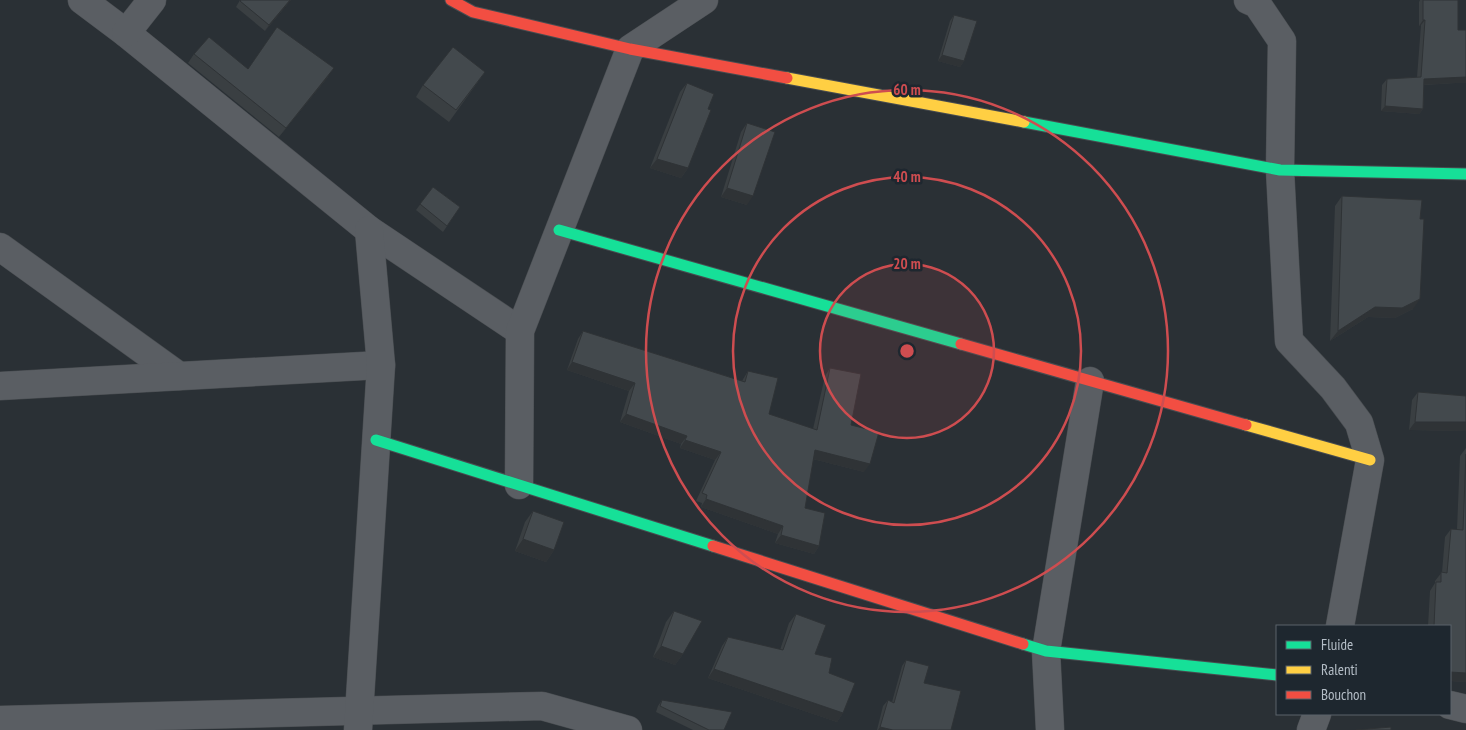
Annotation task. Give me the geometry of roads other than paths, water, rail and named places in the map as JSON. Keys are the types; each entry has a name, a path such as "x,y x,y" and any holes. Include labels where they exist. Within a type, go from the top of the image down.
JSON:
{"street":[{"path":"82,0 126,33 369,230 520,331"},
{"path":"126,33 152,0"},
{"path":"452,0 473,12 630,50 1280,170 1466,174"},
{"path":"519,486 520,331 630,50 704,0"},
{"path":"1248,0 1257,4 1282,41 1280,170 1289,341 1333,388 1359,423 1370,460 1340,625"},
{"path":"359,721 381,365 369,230"},
{"path":"559,230 1370,460"},
{"path":"0,247 179,376"},
{"path":"0,386 381,365"},
{"path":"1050,730 1046,651 1090,381"},
{"path":"376,440 1046,651 1276,675"},
{"path":"1451,705 1466,709"},
{"path":"0,720 72,724 359,721 542,706 628,730"},
{"path":"1310,730 1317,715"}]}
